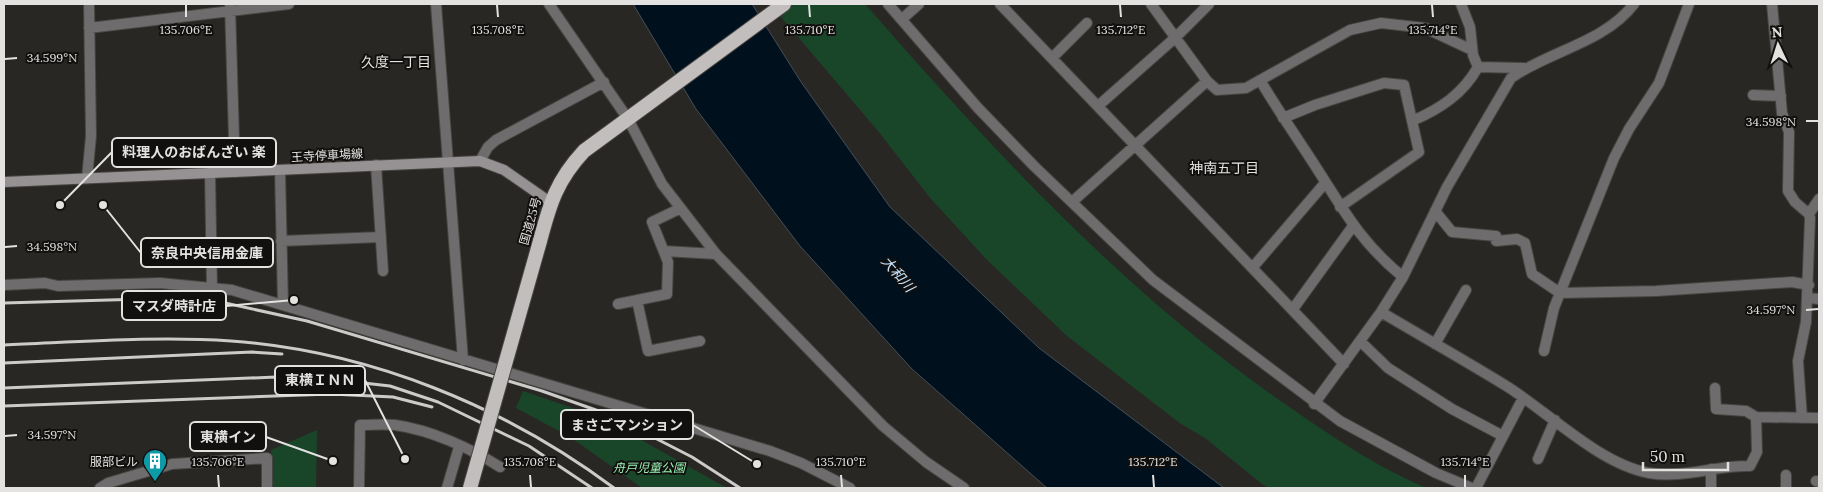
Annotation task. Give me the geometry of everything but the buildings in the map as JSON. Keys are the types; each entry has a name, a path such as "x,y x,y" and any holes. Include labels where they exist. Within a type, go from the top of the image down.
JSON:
{"highway":[{"name":"国道25号","path":"470,488 550,202 570,166 584,151 784,4"}],"main road":[{"name":"王寺停車場線","path":"4,182 480,161 504,170 550,202"}],"street":[{"path":"87,178 91,136 89,4"},
{"path":"89,28 230,6 289,4"},
{"path":"436,4 463,360"},
{"path":"549,4 604,82 632,116 662,184 679,209 716,254 870,414 926,462 964,488"},
{"path":"888,4 978,108 1153,280 1314,404 1381,445 1436,473 1472,488"},
{"path":"902,19 919,4"},
{"path":"1000,4 1344,364"},
{"path":"1152,4 1207,81 1217,90 1246,88 1350,30 1365,25 1381,23 1425,28 1472,50"},
{"path":"1098,106 1176,37 1209,4"},
{"path":"1461,4 1470,27 1474,62 1478,67"},
{"path":"1314,404 1381,312 1403,276 1435,211 1511,78 1524,68 1559,54 1604,29 1621,17 1634,4"},
{"path":"1544,351 1560,294 1614,158 1629,129 1659,83 1689,4"},
{"path":"1772,4 1780,96 1784,121 1789,132 1788,191 1795,202 1809,214"},
{"path":"230,6 235,172"},
{"path":"1052,58 1087,23"},
{"path":"1478,67 1524,68"},
{"path":"1412,121 1435,111 1460,91 1478,67"},
{"path":"1260,80 1353,226 1370,246 1403,276"},
{"path":"1072,202 1207,81"},
{"path":"480,161 488,147 496,140 604,82"},
{"path":"1283,118 1315,105 1384,83 1404,85 1419,152 1340,207"},
{"path":"1753,95 1780,96"},
{"path":"376,166 383,271"},
{"path":"280,170 283,305"},
{"path":"210,174 212,289"},
{"path":"1253,267 1325,182"},
{"path":"1802,418 1798,361 1806,322 1809,285 1809,214 1819,199"},
{"path":"618,304 667,294 668,262 652,222 679,209"},
{"path":"1435,211 1452,232 1496,236 1496,241 1517,239 1525,243 1532,274 1560,294 1656,292 1792,282 1809,285"},
{"path":"1293,309 1353,226"},
{"path":"282,241 381,237"},
{"path":"664,251 716,254"},
{"path":"4,285 45,283 58,286 160,284 232,290 770,451 850,488"},
{"path":"1435,344 1466,290"},
{"path":"1808,298 1819,299"},
{"path":"637,300 648,351 700,341"},
{"path":"1381,312 1523,398 1616,462 1635,470 1661,475 1678,475 1711,469 1750,466 1757,452 1756,416"},
{"path":"1360,341 1388,368 1452,409 1504,436"},
{"path":"1715,388 1716,409 1746,411 1756,416 1819,418"},
{"path":"1476,488 1523,398"},
{"path":"1538,459 1555,420"},
{"path":"359,488 360,425 389,424 406,427 459,446 500,467"},
{"path":"447,488 459,446"},
{"path":"100,488 108,483 172,464 267,458 267,488"},
{"path":"1711,469 1711,488"},
{"path":"1786,475 1786,488"}],"green space":[{"path":"770,4 865,4 913,59 1012,165 1115,267 1169,315 1226,361 1319,427 1354,450 1408,480 1427,488 1269,488 1262,484 1205,438 1181,424 1067,336 988,261 931,199 878,131"},
{"name":"舟戸児童公園","path":"523,391 602,418 727,488 642,488 570,437 516,408"},
{"path":"317,430 316,488 271,488 271,450"}],"water":[{"name":"大和川","path":"633,4 752,4 801,82 890,207 1039,348 1224,488 1047,488 912,369 800,246 696,109"}],"railway":[{"path":"4,303 179,298 216,301 307,321 542,391 610,415 692,457 740,488"},
{"path":"4,345 117,340 231,341 283,347 334,357 384,370 481,408 527,432 572,459 614,488"},
{"path":"4,363 252,352 282,354"},
{"path":"4,388 276,377 320,378 390,386 438,402 529,446 592,488"},
{"path":"4,406 331,394 393,397 432,407"}],"place":[{"name":"料理人のおばんざい 楽","path":"60,205"},
{"name":"奈良中央信用金庫","path":"103,205"},
{"name":"マスダ時計店","path":"294,300"},
{"name":"東横ＩＮＮ","path":"405,459"},
{"name":"東横イン","path":"333,461"},
{"name":"まさごマンション","path":"757,464"},
{"name":"服部ビル","path":"155,482"}],"district":[{"name":"久度一丁目","path":"396,62"},
{"name":"神南五丁目","path":"1224,168"}]}
